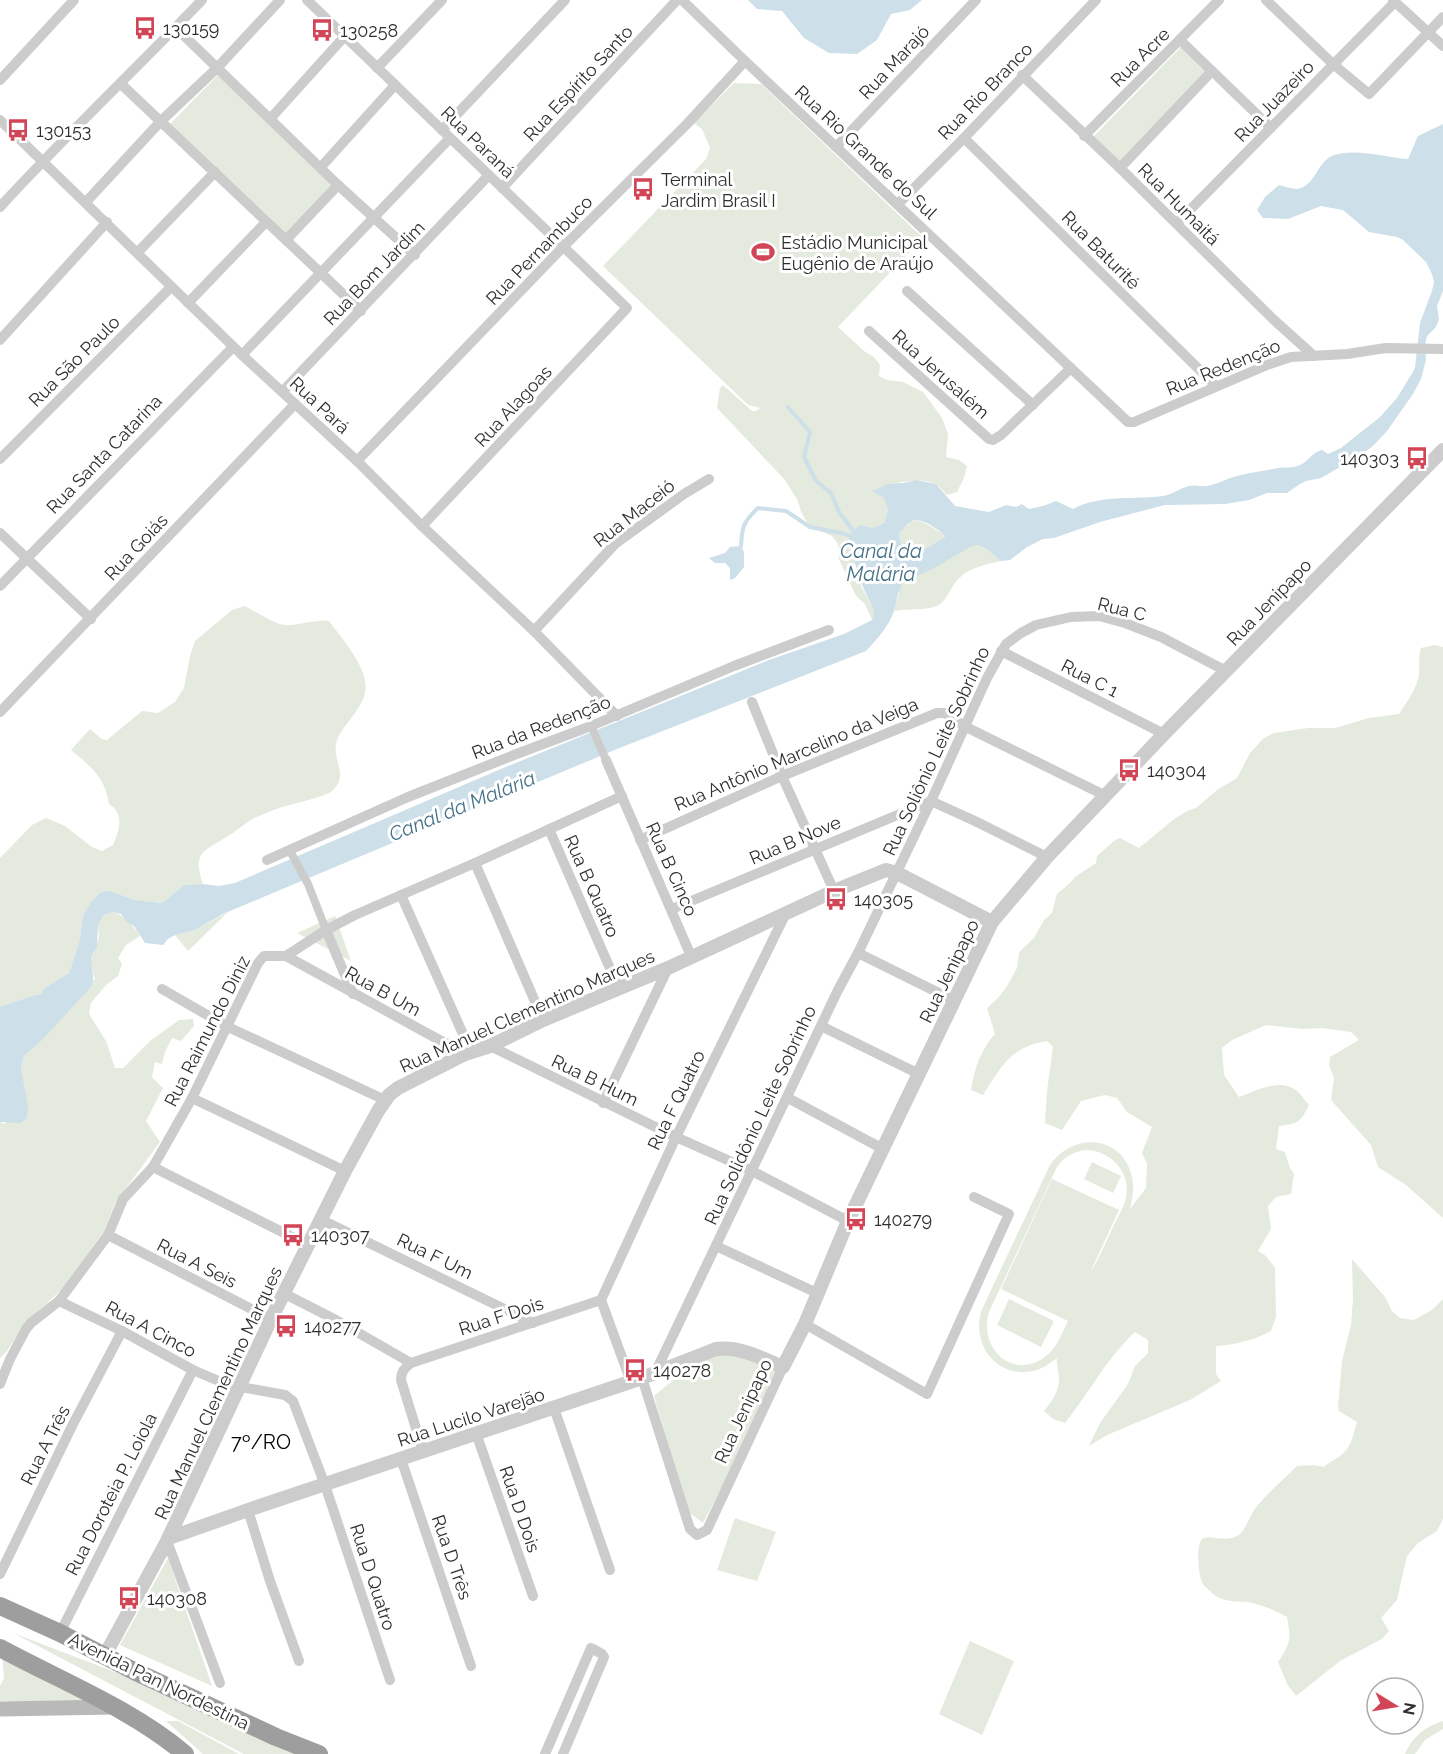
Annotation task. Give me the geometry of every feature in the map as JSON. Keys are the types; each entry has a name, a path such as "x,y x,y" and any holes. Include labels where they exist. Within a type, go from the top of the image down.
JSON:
{"highway":[{"name":"Avenida Pan Nordestina","path":"0,1606 60,1633 104,1657 319,1754"},
{"path":"0,1648 116,1707 185,1754"}],"main road":[{"path":"0,1708 116,1707"}],"street":[{"path":"0,80 74,0"},
{"path":"0,207 42,160 121,84 201,0"},
{"path":"86,202 160,122 217,68 280,0"},
{"path":"377,68 442,0"},
{"path":"442,130 565,0"},
{"name":"Rua Espírito Santo","path":"502,188 677,0"},
{"name":"Rua Rio Grande do Sul","path":"682,0 1126,421 1134,422"},
{"name":"Rua Marajó","path":"836,147 975,0"},
{"name":"Rua Rio Branco","path":"898,204 1096,0"},
{"name":"Rua Acre","path":"1084,136 1219,0"},
{"path":"1266,0 1333,64 1369,94 1443,17"},
{"path":"1394,1 1443,46"},
{"name":"Rua Juazeiro","path":"1177,224 1394,1"},
{"name":"Rua Paraná","path":"315,3 344,37 627,308"},
{"path":"176,27 338,185 415,255"},
{"path":"270,119 344,37"},
{"path":"1180,40 1271,128"},
{"name":"Rua Pernambuco","path":"357,461 745,62"},
{"path":"1120,168 1212,70"},
{"name":"Rua Humaitá","path":"1022,75 1314,356"},
{"path":"121,84 361,311"},
{"path":"321,167 395,85"},
{"name":"Rua Pará","path":"0,120 242,355 357,461 422,526 534,631 617,716"},
{"path":"242,355 450,138"},
{"name":"Rua Baturité","path":"964,138 1216,386"},
{"path":"138,252 215,172"},
{"name":"Rua Bom Jardim","path":"282,392 489,175"},
{"path":"286,240 338,185"},
{"path":"0,340 107,222"},
{"path":"188,303 266,222"},
{"name":"Rua São Paulo","path":"0,459 171,287"},
{"path":"907,291 1033,405"},
{"name":"Rua Alagoas","path":"422,526 627,308"},
{"name":"Rua Jerusalém","path":"869,331 993,440 1071,368"},
{"name":"Rua Santa Catarina","path":"0,586 233,346"},
{"name":"Rua Redenção","path":"1134,422 1216,386 1292,357 1347,354 1386,348 1438,349"},
{"name":"Rua Goiás","path":"0,712 295,404"},
{"name":"Rua Jenipapo","path":"636,1380 690,1529 697,1535 707,1530 805,1324 848,1221 992,922 1047,857 1164,734 1443,450"},
{"name":"Rua Maceió","path":"534,631 615,544 675,500 709,479"},
{"path":"0,533 91,619"},
{"name":"Rua C","path":"1004,647 1021,633 1036,625 1071,617 1099,616 1125,622 1161,637 1226,671"},
{"name":"Rua da Redenção","path":"267,860 291,853 408,797 617,716 734,666 830,630"},
{"name":"Rua Soliônio Leite Sobrinho","path":"897,873 964,726 1004,647"},
{"name":"Rua C 1","path":"1004,647 1164,734"},
{"path":"752,702 782,776 834,891"},
{"name":"Rua Antônio Marcelino da Veiga","path":"640,840 782,776 929,715 945,713 964,726 1106,796"},
{"path":"591,726 622,796"},
{"name":"Rua Raimundo Diniz","path":"0,1384 26,1329 59,1301 108,1235 123,1199 153,1167 192,1098 261,959 266,956 286,956 326,930 355,915 622,796"},
{"name":"Rua B Cinco","path":"622,796 691,956"},
{"path":"931,801 1047,857"},
{"name":"Rua B Nove","path":"672,909 931,801"},
{"name":"Rua B Quatro","path":"549,829 619,989"},
{"path":"291,853 308,884 352,994"},
{"path":"476,863 543,1020"},
{"name":"Rua Manuel Clementino Marques","path":"104,1657 168,1539 234,1386 285,1294 345,1172 385,1100 398,1088 468,1053 490,1046 543,1020 668,968 834,891 886,870 897,873"},
{"path":"897,873 992,922"},
{"name":"Rua Solidônio Leite Sobrinho","path":"655,1373 838,990 897,873"},
{"path":"401,895 468,1053"},
{"name":"Rua F Quatro","path":"601,1300 676,1137 784,915"},
{"path":"858,953 955,1001"},
{"name":"Rua B Um","path":"286,956 352,994 468,1053"},
{"path":"603,1103 668,968"},
{"path":"162,989 228,1027 385,1100"},
{"path":"821,1026 919,1074"},
{"name":"Rua B Hum","path":"490,1046 603,1103 752,1171 848,1221"},
{"path":"192,1098 345,1172"},
{"path":"788,1098 884,1149"},
{"path":"153,1167 308,1245"},
{"path":"805,1324 927,1394 1009,1214 974,1197"},
{"name":"Rua F Um","path":"322,1220 533,1323"},
{"name":"Rua A Seis","path":"108,1235 271,1319"},
{"path":"716,1246 817,1293"},
{"path":"285,1294 411,1363 402,1371 401,1380 423,1451"},
{"path":"601,1300 636,1380"},
{"name":"Rua F Dois","path":"411,1363 601,1300"},
{"name":"Rua A Cinco","path":"59,1301 122,1331 193,1370 234,1386 290,1397 325,1485"},
{"name":"Rua A Três","path":"0,1574 72,1426 122,1331"},
{"name":"Rua Lucilo Varejão","path":"168,1539 248,1509 636,1380 716,1349 740,1350 783,1367"},
{"name":"Rua Doroteia P. Loiola","path":"60,1633 193,1370"},
{"path":"554,1408 610,1570"},
{"name":"Rua D Dois","path":"476,1433 533,1596"},
{"name":"Rua D Três","path":"401,1459 471,1666"},
{"name":"Rua D Quatro","path":"325,1485 390,1680"},
{"path":"248,1509 270,1581 299,1661"},
{"path":"168,1539 220,1683"},
{"path":"545,1754 591,1648 603,1654 604,1657 563,1754"}],"shaded area":[{"path":"1181,47 1208,72 1121,165 1093,137"},
{"path":"218,75 333,185 284,240 167,127"},
{"name":"Estádio Municipal Eugênio de Araújo","path":"734,83 761,84 923,238 838,327 874,357 880,365 879,376 887,380 903,382 923,392 942,418 948,434 946,457 959,460 967,466 957,492 947,495 937,485 923,481 895,483 873,491 884,498 888,510 884,523 872,528 854,564 862,588 874,610 875,616 872,620 865,604 856,596 838,557 838,544 832,536 810,527 797,499 784,479 717,408 720,388 723,385 752,411 760,408 748,405 603,266 706,159 710,148 702,129 694,123"},
{"path":"916,520 945,536 948,542 946,554 977,545 1001,561 964,574 955,583 943,602 937,606 894,611 908,558 901,544 899,533"},
{"path":"244,606 284,625 329,621 359,664 363,674 365,693 337,740 336,751 340,774 337,785 332,791 322,796 254,818 206,850 199,859 203,884 184,885 162,903 135,900 110,891 83,916 79,943 69,973 46,988 39,998 16,1008 11,1018 0,1020 0,858 32,825 46,818 65,826 92,847 102,851 113,845 119,829 117,813 109,804 104,787 96,773 71,750 90,729 102,739 107,740 142,711 158,713 175,702 184,688 195,641 232,610"},
{"path":"1435,645 1443,647 1443,1218 1406,1185 1378,1167 1371,1145 1331,1100 1334,1078 1329,1065 1330,1057 1359,1040 1351,1032 1266,1025 1232,1040 1222,1048 1224,1075 1239,1097 1275,1085 1282,1085 1296,1090 1309,1105 1298,1121 1279,1126 1276,1149 1285,1152 1294,1174 1291,1194 1276,1197 1268,1206 1271,1229 1258,1251 1266,1256 1275,1268 1276,1317 1271,1331 1265,1334 1244,1342 1216,1346 1216,1374 1221,1381 1190,1400 1107,1435 1089,1446 1100,1423 1128,1384 1135,1366 1148,1353 1148,1340 1135,1332 1125,1342 1065,1423 1053,1419 1044,1411 1058,1388 1057,1358 1033,1371 1020,1372 997,1364 983,1346 979,1322 982,1309 1050,1165 1060,1154 1071,1147 1096,1142 1108,1146 1119,1153 1127,1163 1132,1177 1130,1209 1146,1188 1147,1164 1142,1153 1152,1127 1127,1112 1117,1098 1105,1095 1081,1101 1062,1130 1045,1123 1053,1047 1047,1041 1024,1048 1008,1059 983,1095 971,1090 979,1060 995,1034 987,1008 1007,986 1017,968 1019,952 1034,938 1044,920 1052,913 1057,894 1075,877 1096,863 1097,856 1115,840 1120,838 1139,848 1173,820 1196,808 1217,790 1237,778 1250,753 1264,738 1274,733 1308,728 1335,728 1369,718 1399,714 1417,682 1421,648","holes":["1086,1150 1095,1151 1111,1159 1122,1171 1127,1188 1124,1205 1090,1273 1119,1210 1052,1179 1001,1289 1068,1321 1056,1345 1046,1356 1034,1363 1022,1365 1011,1363 1001,1357 989,1338 987,1325 989,1312 1057,1167 1073,1153"]},
{"path":"113,912 128,921 140,936 126,945 118,958 122,964 118,976 106,985 91,1003 89,1014 106,1041 115,1068 123,1068 150,1041 179,1020 193,1019 194,1026 181,1041 172,1038 162,1064 155,1062 152,1077 163,1088 146,1121 160,1142 115,1203 104,1231 63,1288 23,1326 0,1358 0,1122 5,1124 22,1082 21,1069 24,1056 95,979 90,963 99,938 98,925 104,915"},
{"path":"228,912 188,951 175,935 195,930"},
{"path":"335,916 351,961 297,933"},
{"path":"1092,1162 1121,1176 1113,1193 1084,1179"},
{"path":"1352,1259 1400,1318 1414,1320 1432,1310 1443,1299 1443,1519 1437,1531 1418,1543 1407,1556 1397,1600 1381,1618 1389,1631 1382,1639 1340,1661 1296,1696 1287,1684 1278,1662 1289,1641 1287,1617 1258,1605 1225,1600 1213,1594 1201,1580 1198,1561 1199,1548 1202,1539 1209,1537 1225,1539 1241,1533 1255,1508 1297,1466 1324,1467 1340,1456 1350,1445 1357,1422 1339,1411 1338,1407 1342,1361 1351,1325"},
{"path":"1009,1299 1054,1321 1041,1347 997,1325"},
{"path":"714,1346 784,1370 703,1523 687,1511 654,1396"},
{"path":"735,1518 776,1532 757,1581 717,1570"},
{"path":"168,1558 212,1686 120,1645"},
{"path":"13,1633 149,1685 305,1754 244,1754"},
{"path":"970,1641 1014,1661 982,1735 939,1714"},
{"path":"2,1653 93,1704 0,1701 0,1686 4,1678"},
{"path":"166,1721 178,1721 239,1754 203,1754"},
{"path":"1443,1721 1443,1729 1425,1740 1415,1754 1405,1754 1411,1742 1417,1736 1425,1736 1425,1730"}],"water":[{"path":"748,0 922,0 910,10 891,14 877,40 857,54 829,53 804,38 782,11 757,9"},
{"name":"Canal da Malária","path":"1443,124 1443,291 1437,306 1439,319 1436,327 1427,336 1426,360 1421,379 1387,431 1372,447 1321,478 1306,481 1287,493 1267,493 1249,500 1225,504 1165,505 1100,522 1054,538 1043,539 1027,547 1010,560 1001,561 977,545 968,546 946,555 948,542 942,533 915,520 899,533 901,544 908,558 907,575 900,587 894,611 889,622 866,651 617,749 223,914 195,930 175,935 163,945 145,943 134,926 127,922 121,914 113,912 104,915 98,925 97,948 93,953 91,963 93,982 91,987 24,1056 21,1069 28,1107 27,1118 20,1123 0,1122 0,1020 10,1019 18,1002 28,1002 39,998 45,988 69,973 79,943 83,916 91,902 101,892 110,891 135,900 162,903 184,885 219,886 235,883 501,769 769,660 844,634 872,620 874,611 857,570 849,536 859,525 872,528 884,523 888,510 884,498 872,491 888,484 917,480 936,484 955,506 989,512 1006,505 1016,507 1022,504 1029,509 1056,501 1073,509 1106,499 1166,495 1189,486 1208,486 1242,475 1297,466 1318,451 1322,450 1328,454 1341,448 1380,417 1397,398 1415,368 1420,323 1434,282 1432,274 1426,262 1403,240 1369,232 1343,210 1321,206 1288,219 1263,218 1257,210 1265,197 1279,185 1295,189 1303,187 1313,179 1324,162 1334,155 1352,152 1408,159 1418,136"},
{"path":"741,546 744,552 744,567 735,578 730,580 730,568 725,563 715,563 709,558 725,553 730,547"}],"waterway":[{"path":"788,407 810,432 804,457 816,481 831,493 839,512 855,533"},
{"path":"741,546 744,525 758,508 786,511 810,527 854,537"},
{"name":"Canal da Malária","path":"891,585 893,575 929,559 970,536"},
{"name":"Canal da Malária","path":"0,1018 39,1005"}],"place":[{"name":"130159","path":"145,28"},
{"name":"130258","path":"322,30"},
{"name":"130153","path":"18,130"},
{"name":"Terminal Jardim Brasil I","path":"643,189"},
{"name":"Estádio Municipal Eugênio de Araújo","path":"763,252"},
{"name":"140303","path":"1417,458"},
{"name":"140304","path":"1129,770"},
{"name":"140305","path":"836,899"},
{"name":"140279","path":"856,1219"},
{"name":"140307","path":"293,1235"},
{"name":"140277","path":"286,1326"},
{"name":"140278","path":"635,1370"},
{"name":"140308","path":"129,1598"}],"district":[{"name":"7º/RO","path":"261,1442"}]}
